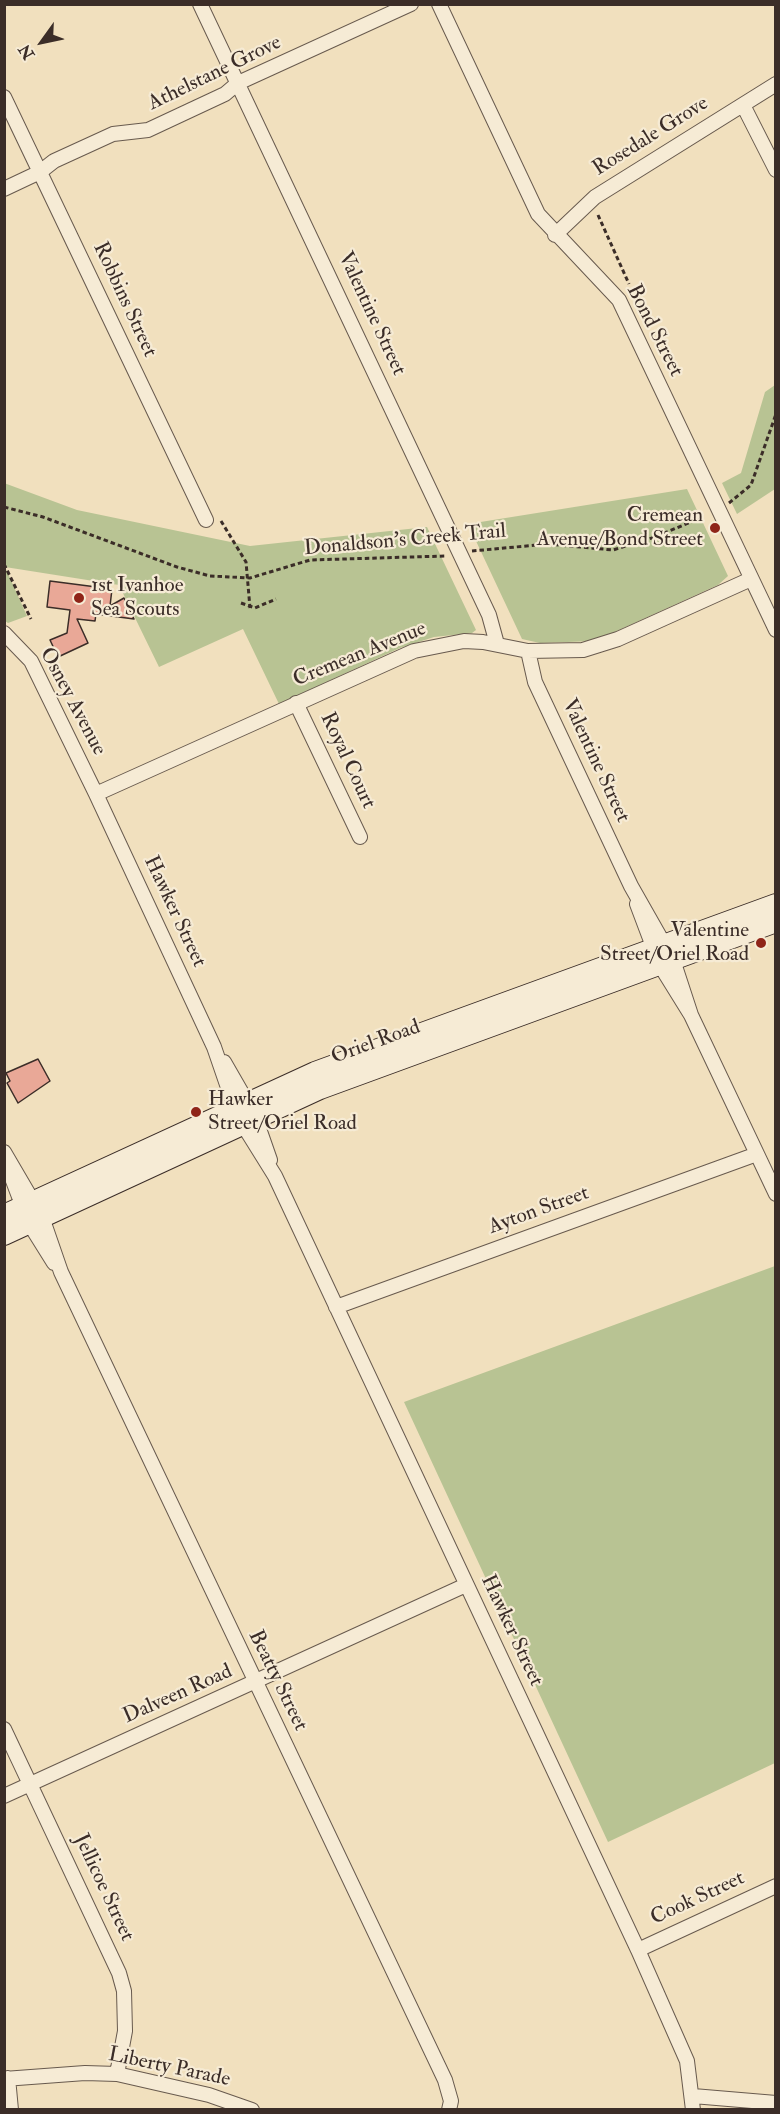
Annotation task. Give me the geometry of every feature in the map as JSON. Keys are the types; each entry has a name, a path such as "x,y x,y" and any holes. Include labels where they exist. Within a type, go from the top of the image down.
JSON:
{"main road":[{"name":"Oriel Road","path":"4,1235 26,1213 245,1112 353,1077 663,954 776,904"},
{"name":"Oriel Road","path":"663,954 776,922"}],"street":[{"name":"Valentine Street","path":"200,4 489,615 497,644"},
{"name":"Athelstane Grove","path":"4,189 40,172 54,161 113,134 148,130 225,94 238,83 411,4"},
{"name":"Bond Street","path":"439,4 538,214 555,235 619,300 712,513 751,579 776,630"},
{"name":"Rosedale Grove","path":"555,235 595,197 776,84"},
{"name":"Robbins Street","path":"4,97 213,520"},
{"path":"743,105 776,170"},
{"name":"Cremean Avenue","path":"96,794 414,651 448,642 483,642 528,651 561,652 597,647 751,579"},
{"name":"Osney Avenue","path":"4,633 31,661 96,794"},
{"name":"Valentine Street","path":"528,651 535,682 776,1194"},
{"name":"Royal Court","path":"296,704 360,837"},
{"name":"Hawker Street","path":"96,794 681,2044 690,2073 693,2103"},
{"name":"Beatty Street","path":"4,1154 26,1213 61,1272 445,2080 451,2101 449,2109"},
{"name":"Ayton Street","path":"336,1307 757,1154"},
{"name":"Dalveen Road","path":"4,1796 466,1585"},
{"name":"Jellicoe Street","path":"4,1729 119,1973 124,1991 125,2031 117,2074"},
{"name":"Cook Street","path":"638,1950 776,1886"},
{"name":"Liberty Parade","path":"6,2079 86,2073 117,2074 191,2091 252,2109"},
{"path":"6,2079 11,2109"},
{"path":"693,2103 776,2103"}],"path":[{"path":"598,215 630,284"},
{"name":"Donaldson's Creek Trail","path":"4,507 43,517 177,567 210,576 248,578 310,560 443,556 548,544 613,550 655,537 712,513 741,496 751,485 776,414"},
{"path":"213,520 242,553 248,578 250,608"},
{"path":"4,564 30,619"},
{"path":"241,603 250,608 262,607 276,599"}],"green space":[{"path":"775,385 775,489 737,514 722,483 741,473 765,392"},
{"path":"4,483 77,510 250,546 427,527 476,630 472,633 434,637 400,648 279,704 243,629 159,667 119,585 5,567"},
{"path":"687,489 728,576 718,585 595,641 540,643 522,639 468,524"},
{"path":"5,567 27,616 8,623 5,621"},
{"path":"775,1266 775,1763 608,1842 404,1402"}],"building":[{"name":"1st Ivanhoe Sea Scouts","path":"50,581 112,589 110,606 124,598 134,619 96,614 95,621 77,619 88,643 58,657 50,640 67,633 70,610 47,607"},
{"path":"38,1059 50,1081 18,1103 7,1083 10,1081 6,1073"}],"place":[{"name":"Cremean Avenue/Bond Street","path":"715,528"},
{"name":"1st Ivanhoe Sea Scouts","path":"79,598"},
{"name":"Valentine Street/Oriel Road","path":"761,943"},
{"name":"Hawker Street/Oriel Road","path":"196,1112"}]}
